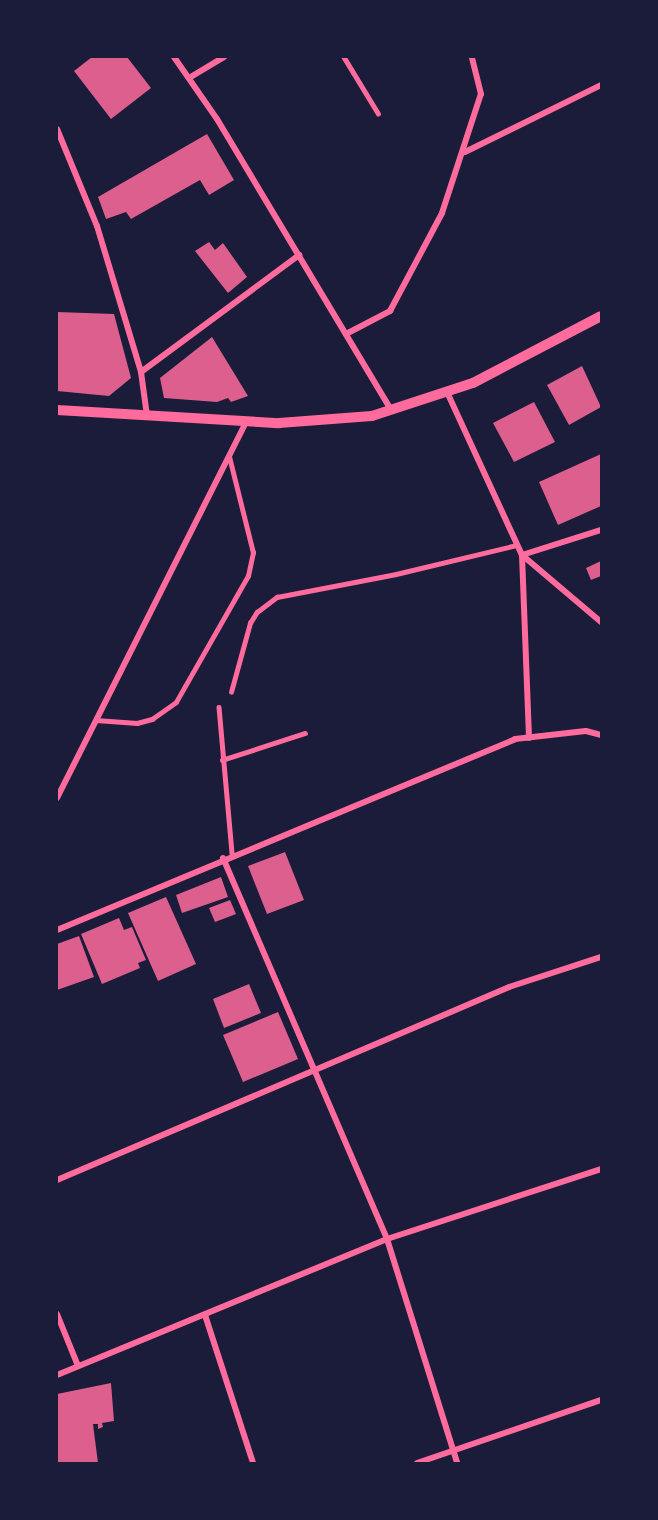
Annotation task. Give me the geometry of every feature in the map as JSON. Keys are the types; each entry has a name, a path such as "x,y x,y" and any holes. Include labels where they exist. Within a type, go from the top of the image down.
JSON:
{"street":[{"path":"174,57 299,255 391,410"},
{"path":"189,78 224,57"},
{"path":"346,334 390,311 442,213 465,153 481,94 472,57"},
{"path":"465,153 601,84"},
{"path":"57,129 97,226 141,372 147,416"},
{"path":"141,372 299,255"},
{"path":"57,410 247,421 349,418 391,410 473,383 601,316"},
{"path":"447,392 522,555 601,622"},
{"path":"57,798 247,421"},
{"path":"522,555 601,530"},
{"path":"522,555 529,738"},
{"path":"57,930 232,854 515,740 586,731 601,735"},
{"path":"223,858 387,1239 457,1463"},
{"path":"57,1180 313,1067 509,987 601,957"},
{"path":"57,1375 387,1239 601,1169"},
{"path":"57,1314 78,1366"},
{"path":"205,1315 253,1463"},
{"path":"417,1463 601,1400"}],"lane":[{"path":"344,57 378,113"},
{"path":"96,720 137,723 159,715 176,702 248,576 251,544 229,457"},
{"path":"231,692 250,623 277,597 396,574 517,545"},
{"path":"219,707 232,854"},
{"path":"222,760 306,733"}],"building":[{"path":"92,57 127,57 151,88 111,119 74,71"},
{"path":"207,134 234,180 209,195 200,180 131,219 126,212 106,219 98,197"},
{"path":"209,242 215,250 223,243 247,277 228,293 195,251"},
{"path":"57,312 114,314 131,378 109,396 57,391"},
{"path":"212,337 248,396 231,402 228,398 217,402 164,398 160,378"},
{"path":"582,366 601,407 569,425 547,385"},
{"path":"534,402 555,442 514,462 493,423"},
{"path":"601,454 601,506 558,525 539,482"},
{"path":"601,561 601,576 591,580 586,568"},
{"path":"285,852 304,900 267,914 248,866"},
{"path":"221,877 228,897 182,913 176,895"},
{"path":"166,897 196,964 158,981 128,913"},
{"path":"230,900 236,914 215,922 209,908"},
{"path":"119,918 124,930 132,927 146,960 138,963 140,968 102,984 81,934"},
{"path":"79,936 94,977 57,990 57,944"},
{"path":"249,984 261,1013 224,1028 213,999"},
{"path":"278,1012 298,1059 243,1082 223,1035"},
{"path":"111,1383 114,1421 102,1423 103,1427 98,1429 98,1424 93,1424 98,1463 57,1463 57,1394"}]}
